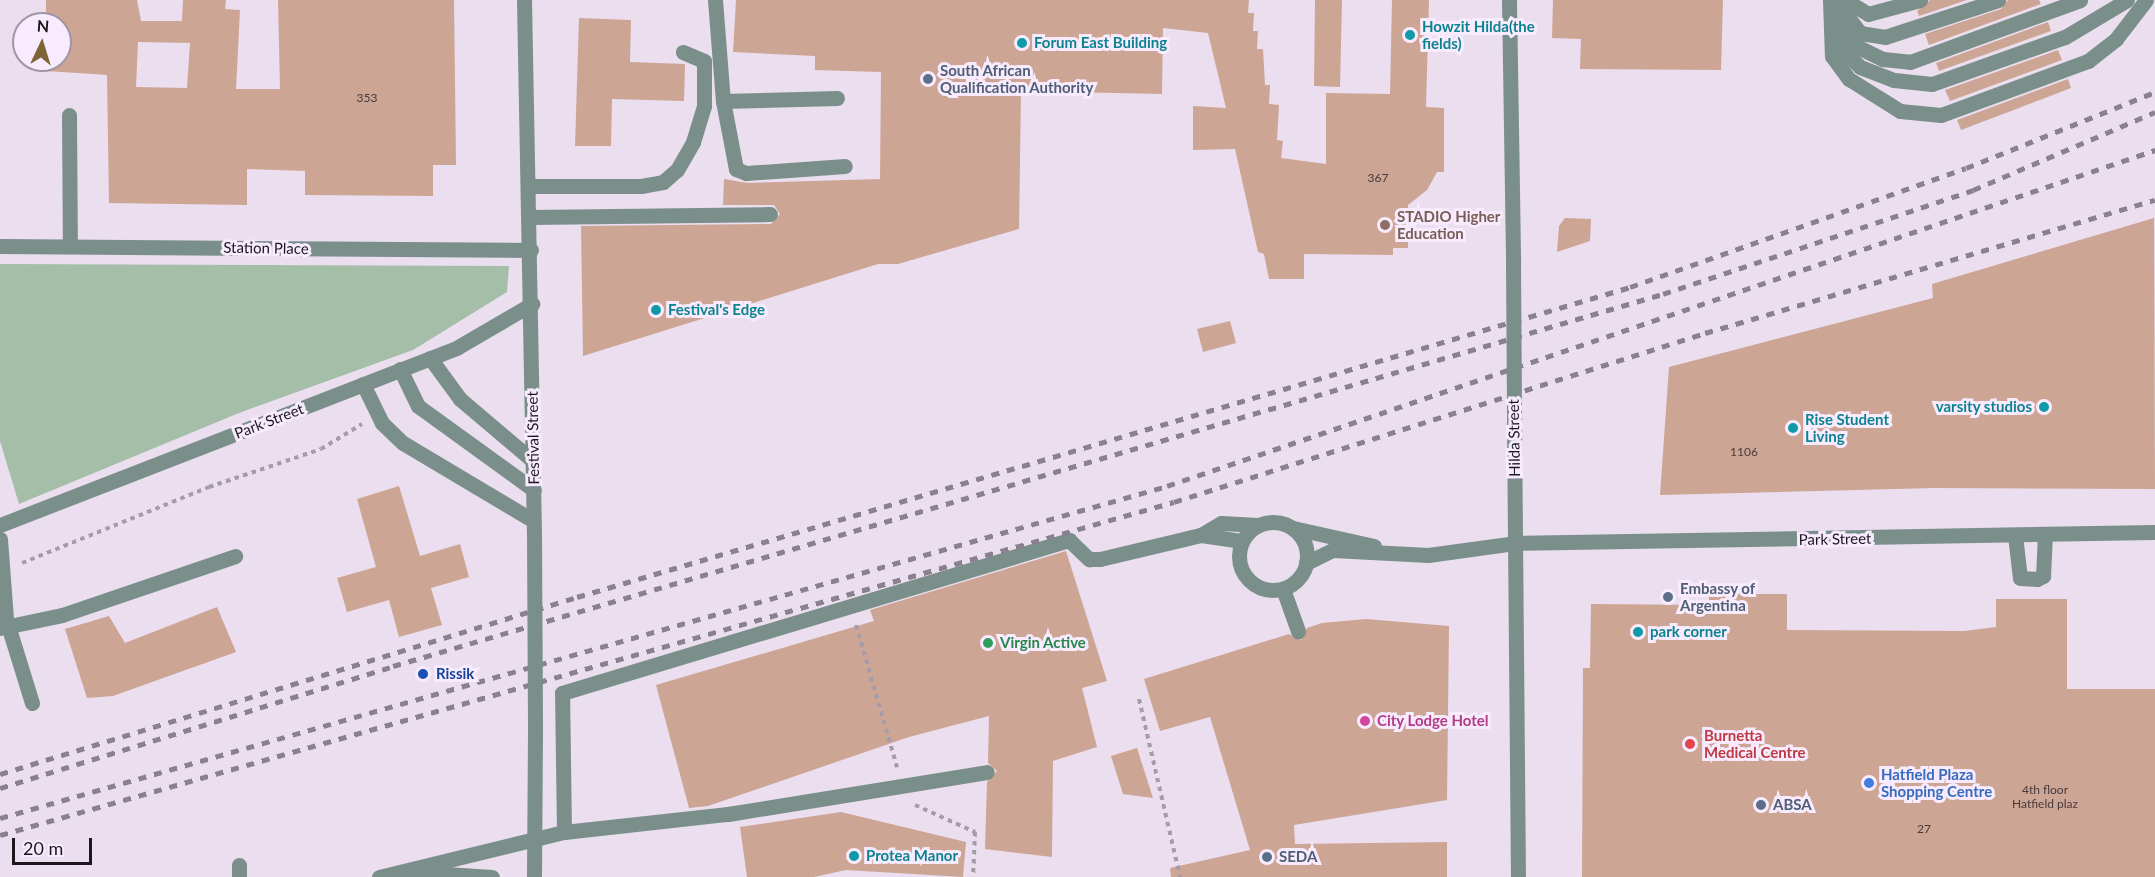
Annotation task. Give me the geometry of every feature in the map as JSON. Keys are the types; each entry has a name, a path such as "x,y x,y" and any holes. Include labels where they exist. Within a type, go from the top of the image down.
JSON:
{"street":[{"name":"Festival Street","path":"524,0 532,304 534,877"},
{"path":"715,0 723,101 736,169 746,173 845,166"},
{"name":"Hilda Street","path":"1509,0 1518,877"},
{"path":"1834,0 1852,25 1872,38 1900,34 1998,0"},
{"path":"1834,0 1856,46 1883,60 1910,62 2080,0"},
{"path":"1834,0 1840,47 1849,57 1894,80 1932,84 2065,37 2127,0"},
{"path":"1834,0 1832,56 1849,79 1900,111 1941,115 2088,61 2116,39 2146,0"},
{"path":"1845,0 1868,14 1920,0"},
{"path":"529,186 641,186 663,182 677,170 693,142 704,106 704,61 683,52"},
{"path":"723,101 837,98"},
{"path":"69,115 70,246"},
{"path":"530,217 770,214"},
{"name":"Station Place","path":"0,246 531,250"},
{"name":"Park Street","path":"0,525 430,358 532,304"},
{"path":"430,358 460,399 533,461"},
{"path":"400,369 418,406 534,490"},
{"path":"363,384 376,414 403,443 534,527"},
{"path":"564,832 562,693 850,603 1069,540 1089,559 1113,559 1202,535 1221,523 1258,525 1282,523 1293,528 1355,540 1385,551"},
{"path":"1258,525 1241,541 1241,569 1249,581 1262,588 1283,589 1300,576 1306,563 1306,548 1293,528"},
{"name":"Park Street","path":"1385,551 1428,555 1516,543 2155,532"},
{"path":"2015,535 2020,578 2043,576 2045,534"},
{"path":"1202,535 1241,541"},
{"path":"0,539 5,571 4,628 32,703"},
{"path":"1306,563 1333,550 1385,551"},
{"path":"4,628 62,615 235,556"},
{"path":"1283,589 1298,631"},
{"path":"379,877 564,832 728,814 901,784 987,772"},
{"path":"406,870 492,877"}],"path":[{"path":"5,571 209,487 321,449 376,414"},
{"path":"850,603 901,784 909,801 975,832 973,877"},
{"path":"1139,699 1180,877"}],"green space":[{"path":"0,264 509,266 507,292 413,350 239,413 19,504 0,441"}],"building":[{"path":"46,0 137,0 141,21 182,21 183,0 226,0 225,9 240,10 236,89 280,89 278,0 454,0 456,165 433,165 433,196 305,195 305,171 247,169 247,205 109,203 107,75 61,72 72,72 72,12 46,12","holes":["138,42 190,43 187,88 136,87"]},
{"path":"736,0 1249,0 1248,13 1254,13 1253,31 1258,31 1257,49 1263,49 1265,85 1270,85 1269,104 1279,105 1277,140 1283,141 1281,158 1326,164 1326,93 1390,94 1392,0 1429,0 1426,107 1444,108 1444,172 1437,172 1427,190 1408,205 1408,248 1393,248 1393,255 1304,254 1304,279 1269,279 1264,254 1258,252 1235,149 1193,150 1193,106 1226,108 1208,33 1163,28 1162,94 1021,91 1019,229 898,264 878,264 583,356 581,226 771,224 780,214 774,205 723,205 724,179 747,183 880,179 881,72 815,70 815,56 733,52"},
{"path":"1315,0 1342,0 1340,87 1314,86"},
{"path":"1553,0 1723,0 1721,70 1580,69 1581,39 1552,38"},
{"path":"1930,0 1967,0 1919,16 1917,11"},
{"path":"2008,0 2039,0 2041,4 1929,45 1925,34 2001,9"},
{"path":"579,18 631,20 630,62 685,64 684,101 612,99 611,146 575,146"},
{"path":"2048,22 2051,31 1939,71 1936,63"},
{"path":"2058,50 2062,60 1950,101 1945,90"},
{"path":"2068,79 2071,88 1961,130 1957,120"},
{"path":"1565,218 1591,219 1590,241 1557,252 1559,226"},
{"path":"2154,218 2155,489 1934,488 1660,495 1669,367 1933,298 1932,284"},
{"path":"1230,321 1236,343 1203,352 1197,329"},
{"path":"399,486 420,556 460,544 469,577 431,588 442,625 399,637 389,600 347,612 337,578 376,567 357,499"},
{"path":"1066,551 1107,681 1082,688 1097,747 1053,761 1052,857 985,849 987,782 997,771 988,763 989,716 909,737 708,806 689,808 656,685 874,621 870,610"},
{"name":"Hatfield Plaza Shopping Centre","path":"1709,594 1787,594 1787,630 1964,631 1996,627 1996,599 2067,599 2067,689 2155,689 2155,877 1582,877 1583,668 1590,668 1591,604 1709,605"},
{"path":"217,607 236,652 113,696 87,698 65,629 109,616 125,643"},
{"path":"1366,619 1449,626 1447,800 1294,825 1295,844 1447,842 1447,877 1171,877 1170,868 1250,850 1210,717 1160,731 1144,679 1289,634 1301,640 1307,628 1322,623"},
{"path":"1137,748 1153,798 1123,794 1111,756"},
{"name":"Protea Manor","path":"841,812 966,842 963,877 846,870 814,877 747,877 740,827"}],"railway":[{"path":"0,774 577,597 1630,287 1966,168 2155,92"},
{"path":"0,788 393,666 1663,294 1973,190 2155,112"},
{"path":"0,818 1167,486 2155,150"},
{"path":"0,835 1174,502 1705,333 2155,200"}],"place":[{"name":"Howzit Hilda(the fields)","path":"1410,35"},
{"name":"Forum East Building","path":"1022,43"},
{"name":"South African Qualification Authority","path":"928,79"},
{"name":"STADIO Higher Education","path":"1385,225"},
{"name":"Festival's Edge","path":"656,310"},
{"name":"varsity studios","path":"2044,407"},
{"name":"Rise Student Living","path":"1793,428"},
{"name":"Embassy of Argentina","path":"1668,597"},
{"name":"park corner","path":"1638,632"},
{"name":"Virgin Active","path":"988,643"},
{"name":"Rissik","path":"423,674"},
{"name":"City Lodge Hotel","path":"1365,721"},
{"name":"Burnetta Medical Centre","path":"1690,744"},
{"name":"Hatfield Plaza Shopping Centre","path":"1869,783"},
{"name":"ABSA","path":"1761,805"},
{"name":"Protea Manor","path":"854,856"},
{"name":"SEDA","path":"1267,857"}]}
